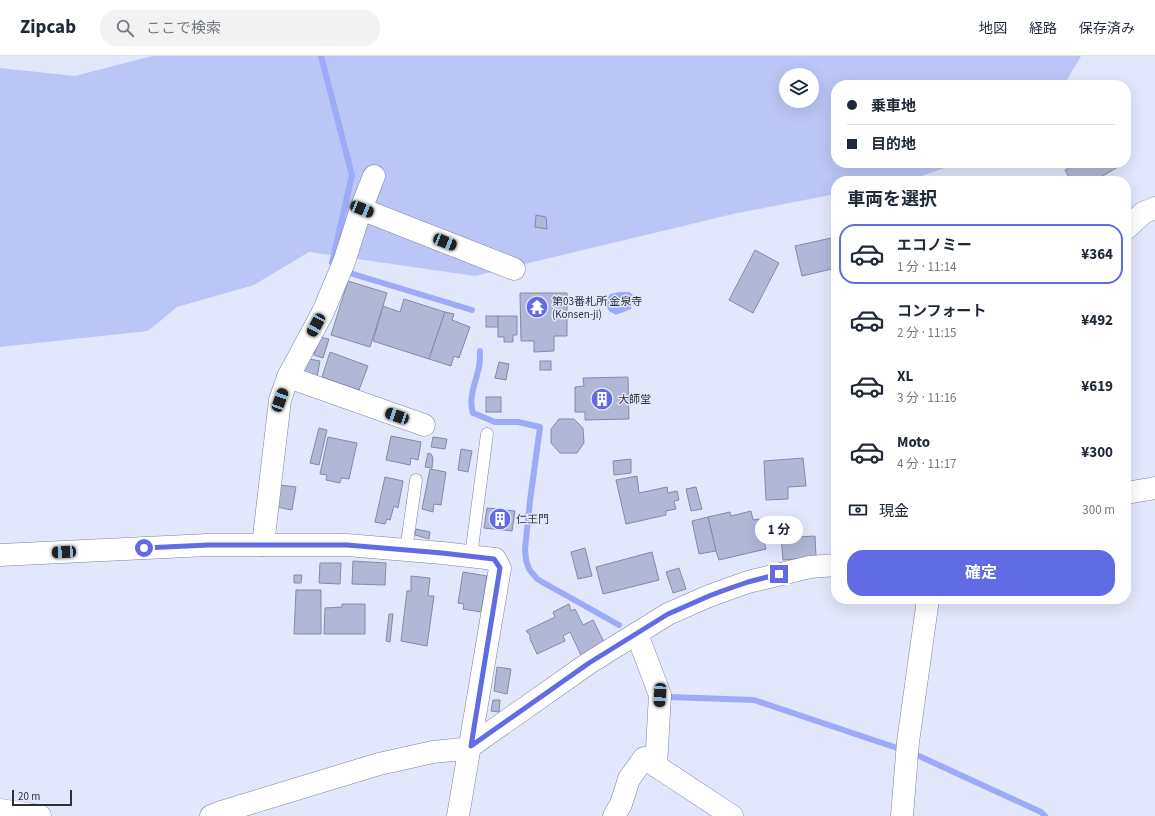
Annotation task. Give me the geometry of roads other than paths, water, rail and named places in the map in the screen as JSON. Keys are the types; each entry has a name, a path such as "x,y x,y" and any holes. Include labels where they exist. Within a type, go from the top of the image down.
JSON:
{"street":[{"path":"263,545 280,400 288,377 323,312 342,267 374,176"},
{"path":"1131,224 1143,213 1155,208"},
{"path":"362,209 514,269"},
{"path":"288,377 424,425"},
{"path":"1131,492 1155,488"},
{"path":"0,555 208,545 347,545 494,559 500,568 458,816"},
{"path":"211,816 218,812 379,764 433,752 463,749 471,746 589,663 668,614 709,596 748,582 810,567 831,565"},
{"path":"902,816 908,742 927,604"},
{"path":"637,634 660,695 656,766"},
{"path":"614,816 621,804 629,779 644,758 732,816"},
{"path":"0,810 40,816"}],"lane":[{"path":"471,556 487,434"},
{"path":"406,550 416,480"}],"waterway":[{"path":"321,56 352,175 332,263 337,266"},
{"path":"345,270 353,274 472,310"},
{"path":"480,351 479,367 471,401 473,413 495,422 518,422 540,427 525,549 529,569 537,579 619,625"},
{"path":"669,697 754,700 900,749"},
{"path":"919,756 1041,812 1045,816"}],"place":[{"name":"第03番札所 金泉寺 (Konsen-ji)","path":"537,307"},
{"name":"大師堂","path":"602,399"},
{"name":"仁王門","path":"500,519"}]}
